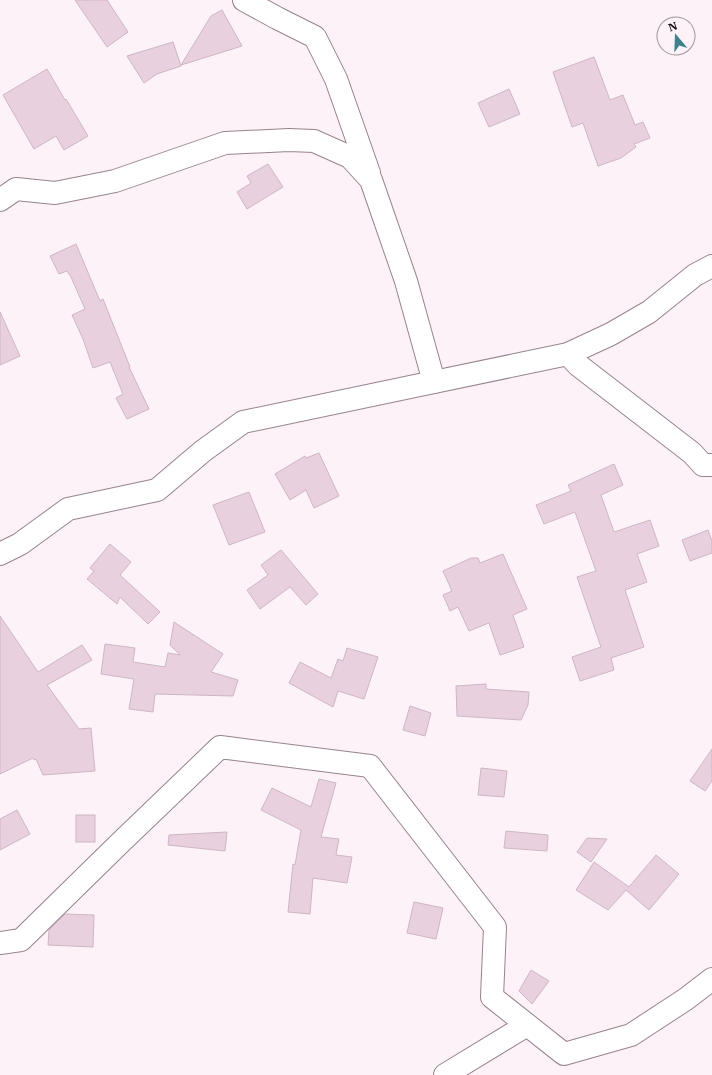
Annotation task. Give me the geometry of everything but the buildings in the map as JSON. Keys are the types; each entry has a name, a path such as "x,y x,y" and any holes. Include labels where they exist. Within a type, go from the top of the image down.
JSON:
{"street":[{"path":"244,0 315,37 336,79 406,280 434,382"},
{"path":"0,200 16,189 55,193 114,181 225,143 289,140 314,141 350,157 371,180"},
{"path":"0,554 20,544 68,509 157,490 203,450 243,422 568,354 611,334 649,312 695,275 712,266"},
{"path":"568,354 578,365 692,453 703,465 712,465"},
{"path":"0,943 21,940 220,747 370,766 495,928 492,997 564,1054 631,1035 686,999 712,979"},
{"path":"444,1075 527,1024"}]}
